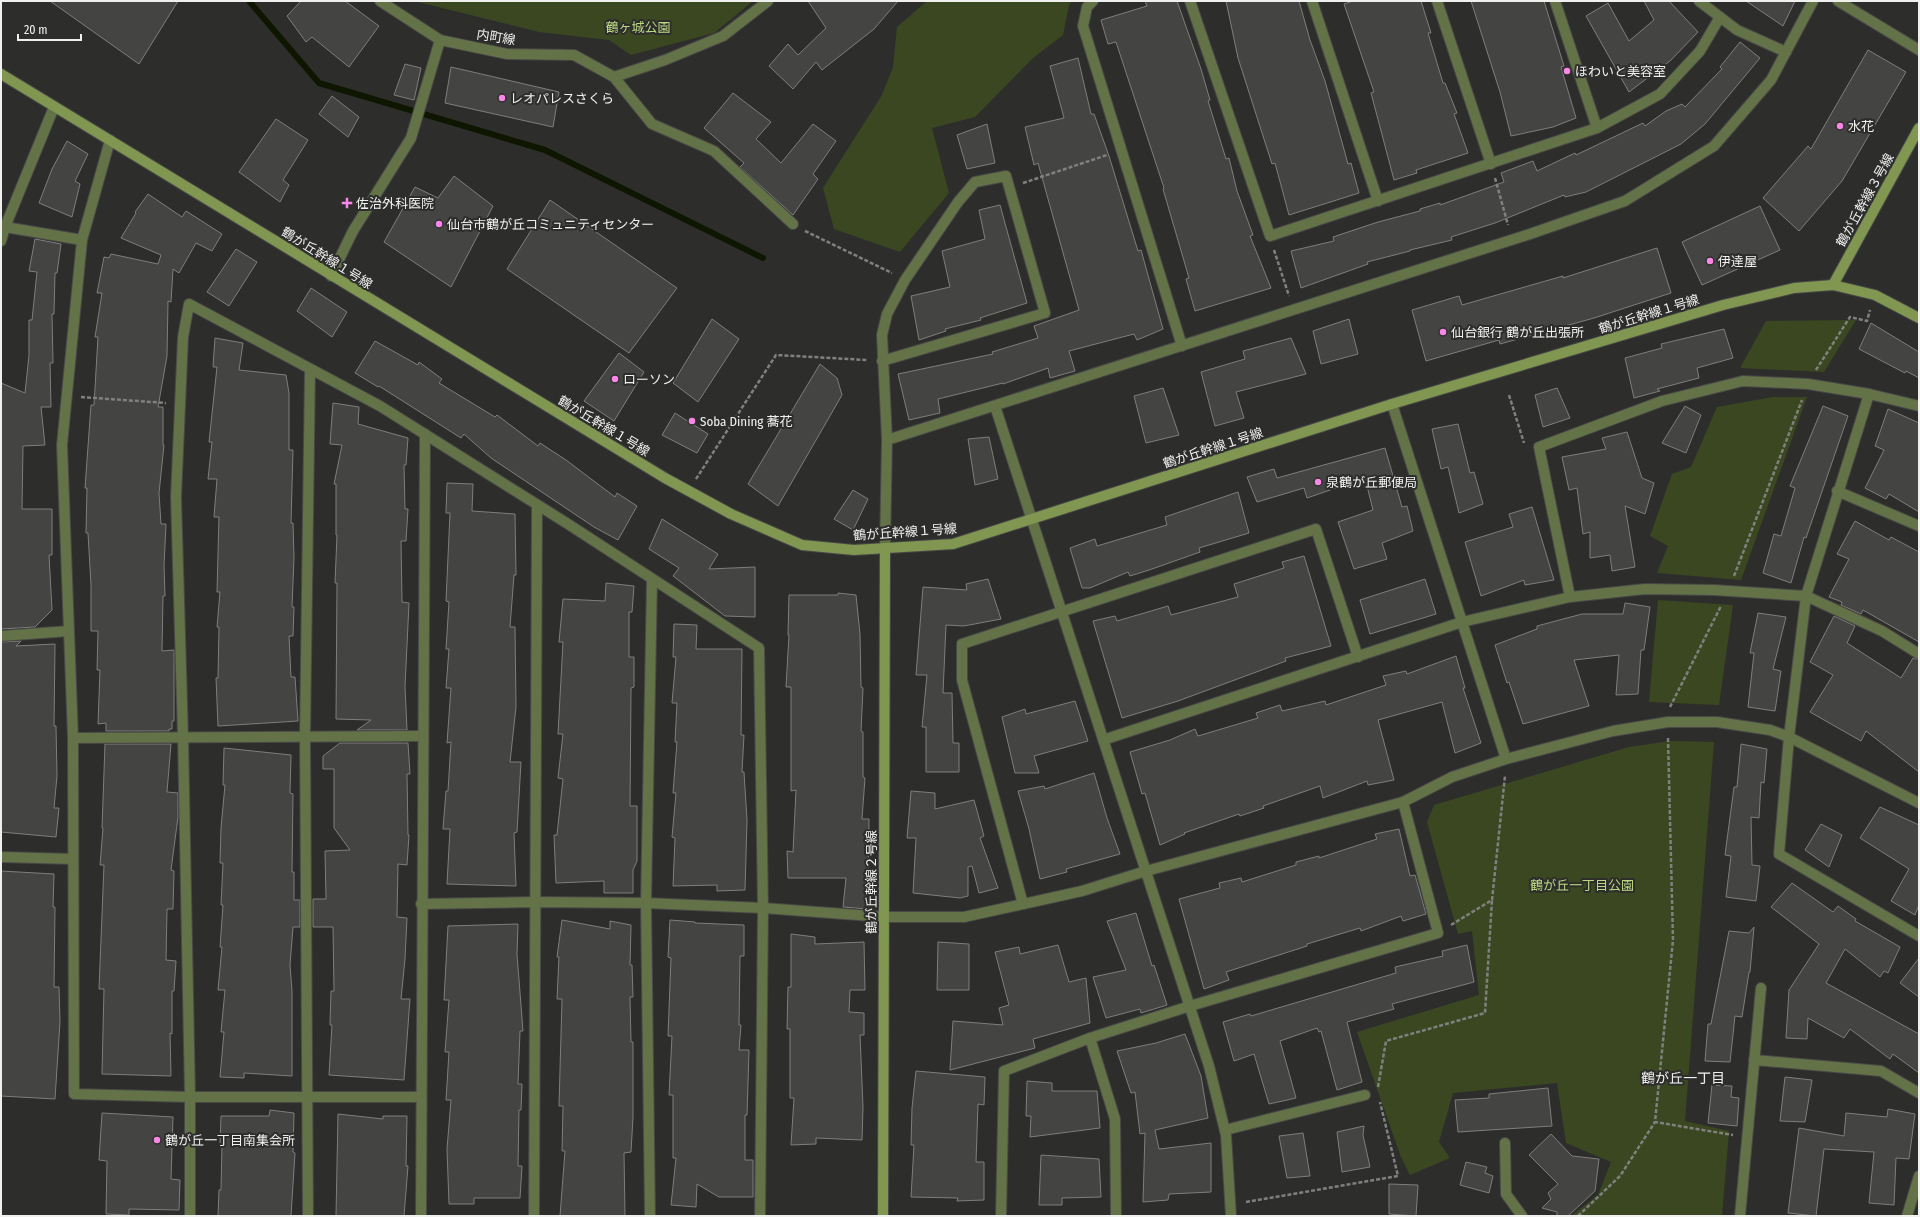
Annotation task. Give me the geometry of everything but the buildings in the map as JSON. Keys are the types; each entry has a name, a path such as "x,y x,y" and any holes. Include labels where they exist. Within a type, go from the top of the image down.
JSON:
{"street":[{"name":"内町線","path":"380,1 440,40 507,54 574,55 614,77"},
{"path":"768,1 723,36 665,60 614,77 652,124 714,151 792,224"},
{"path":"1093,1 1087,7 1083,26 1182,346"},
{"path":"1190,1 1270,236 1597,128 1660,94 1700,52 1720,17"},
{"path":"1312,1 1378,201"},
{"path":"1437,1 1491,164"},
{"path":"1555,1 1597,128"},
{"path":"1699,1 1737,30 1786,52"},
{"path":"887,440 1512,240 1625,201 1714,146 1771,80 1813,1"},
{"path":"1838,1 1919,50"},
{"path":"331,276 354,231 411,138 440,40"},
{"name":"鶴が丘幹線１号線","path":"1,74 665,478 731,514 802,545 854,550 953,544 1392,404 1723,305 1794,288 1833,285 1875,295 1919,318"},
{"path":"1,241 3,227 54,107"},
{"name":"鶴が丘幹線３号線","path":"1833,285 1919,128"},
{"path":"110,140 82,240 62,445 73,738 74,1094 190,1097 421,1097"},
{"path":"882,361 1045,313 1006,176 975,182 958,202 905,280 887,314 882,335 882,361 887,440 884,548"},
{"path":"3,227 82,240"},
{"path":"190,1216 190,1097 183,737 176,497 183,337 189,304 380,406 759,648 763,908 760,1216"},
{"path":"308,1216 305,736 310,369"},
{"path":"1570,597 1539,447 1662,401 1743,381 1808,384 1869,394 1919,406"},
{"path":"1869,394 1837,491 1806,596 1789,736 1779,854 1919,936"},
{"path":"1392,404 1506,759"},
{"path":"995,406 1209,1066 1225,1130 1231,1216"},
{"path":"421,1216 421,904 425,434"},
{"path":"1837,491 1919,526"},
{"path":"534,1216 537,505"},
{"path":"1023,904 962,680 962,644 1316,529 1358,657"},
{"name":"鶴が丘幹線２号線","path":"883,1216 885,917 884,548"},
{"path":"650,1216 646,903 652,579"},
{"path":"1103,740 1462,622 1570,597 1645,589 1729,591 1806,596 1882,631 1919,654"},
{"path":"1,636 69,631"},
{"path":"421,904 536,902 646,903 763,908 885,917 964,917 1082,891 1146,871 1403,802 1452,777 1506,759 1613,731 1668,722 1717,722 1770,730 1789,736 1919,803"},
{"path":"73,738 422,736"},
{"path":"1001,1216 1004,1071 1090,1038 1190,1006 1438,933 1403,802"},
{"path":"1,857 73,859"},
{"path":"1740,1216 1761,988"},
{"path":"1090,1038 1115,1119 1116,1216"},
{"path":"1754,1060 1881,1071 1919,1093"},
{"path":"1225,1130 1365,1095"},
{"path":"1505,1143 1506,1194 1522,1216"},
{"path":"1907,1216 1919,1176"}],"path":[{"path":"1009,188 1121,150"},
{"path":"1491,164 1512,240"},
{"path":"792,224 905,280"},
{"path":"1270,236 1293,310"},
{"path":"1669,710 1729,591 1808,384 1850,317 1867,321 1875,295"},
{"path":"688,491 776,355 882,361"},
{"path":"67,396 180,404"},
{"path":"1509,396 1526,450 1539,447"},
{"path":"1578,1216 1620,1176 1655,1122 1672,940 1668,736"},
{"path":"1377,1091 1386,1041 1485,1013 1492,900 1506,759"},
{"path":"1438,933 1492,900"},
{"path":"1231,1205 1398,1176 1379,1099"},
{"path":"1655,1122 1747,1138"}],"green space":[{"name":"鶴ヶ城公園","path":"414,1 753,1 714,33 631,55 609,40 539,32"},
{"path":"927,1 1072,1 1069,5 1063,35 1033,58 975,117 932,128 949,193 900,252 834,229 823,188 882,95 893,67 897,27"},
{"path":"1856,320 1824,372 1740,368 1766,321"},
{"path":"1773,397 1807,397 1741,580 1657,573 1668,546 1650,536 1672,474 1691,467 1717,407"},
{"path":"1658,600 1733,605 1719,705 1649,702"},
{"name":"鶴が丘一丁目公園","path":"1671,741 1714,742 1685,1121 1729,1131 1722,1216 1571,1216 1598,1195 1611,1162 1566,1143 1557,1083 1453,1093 1439,1142 1450,1158 1410,1175 1401,1157 1357,1032 1479,995 1472,931 1458,934 1427,822 1434,805 1629,747"}],"waterway":[{"path":"249,1 319,83 545,150 763,258"}],"place":[{"name":"ほわいと美容室","path":"1567,71"},
{"name":"レオパレスさくら","path":"502,98"},
{"name":"水花","path":"1840,126"},
{"name":"佐治外科医院","path":"347,203"},
{"name":"仙台市鶴が丘コミュニティセンター","path":"439,224"},
{"name":"伊達屋","path":"1710,261"},
{"name":"仙台銀行 鶴が丘出張所","path":"1443,332"},
{"name":"ローソン","path":"615,379"},
{"name":"Soba Dining 蕎花","path":"692,421"},
{"name":"泉鶴が丘郵便局","path":"1318,482"},
{"name":"鶴が丘一丁目南集会所","path":"157,1140"}],"district":[{"name":"鶴が丘一丁目","path":"1683,1078"}]}
